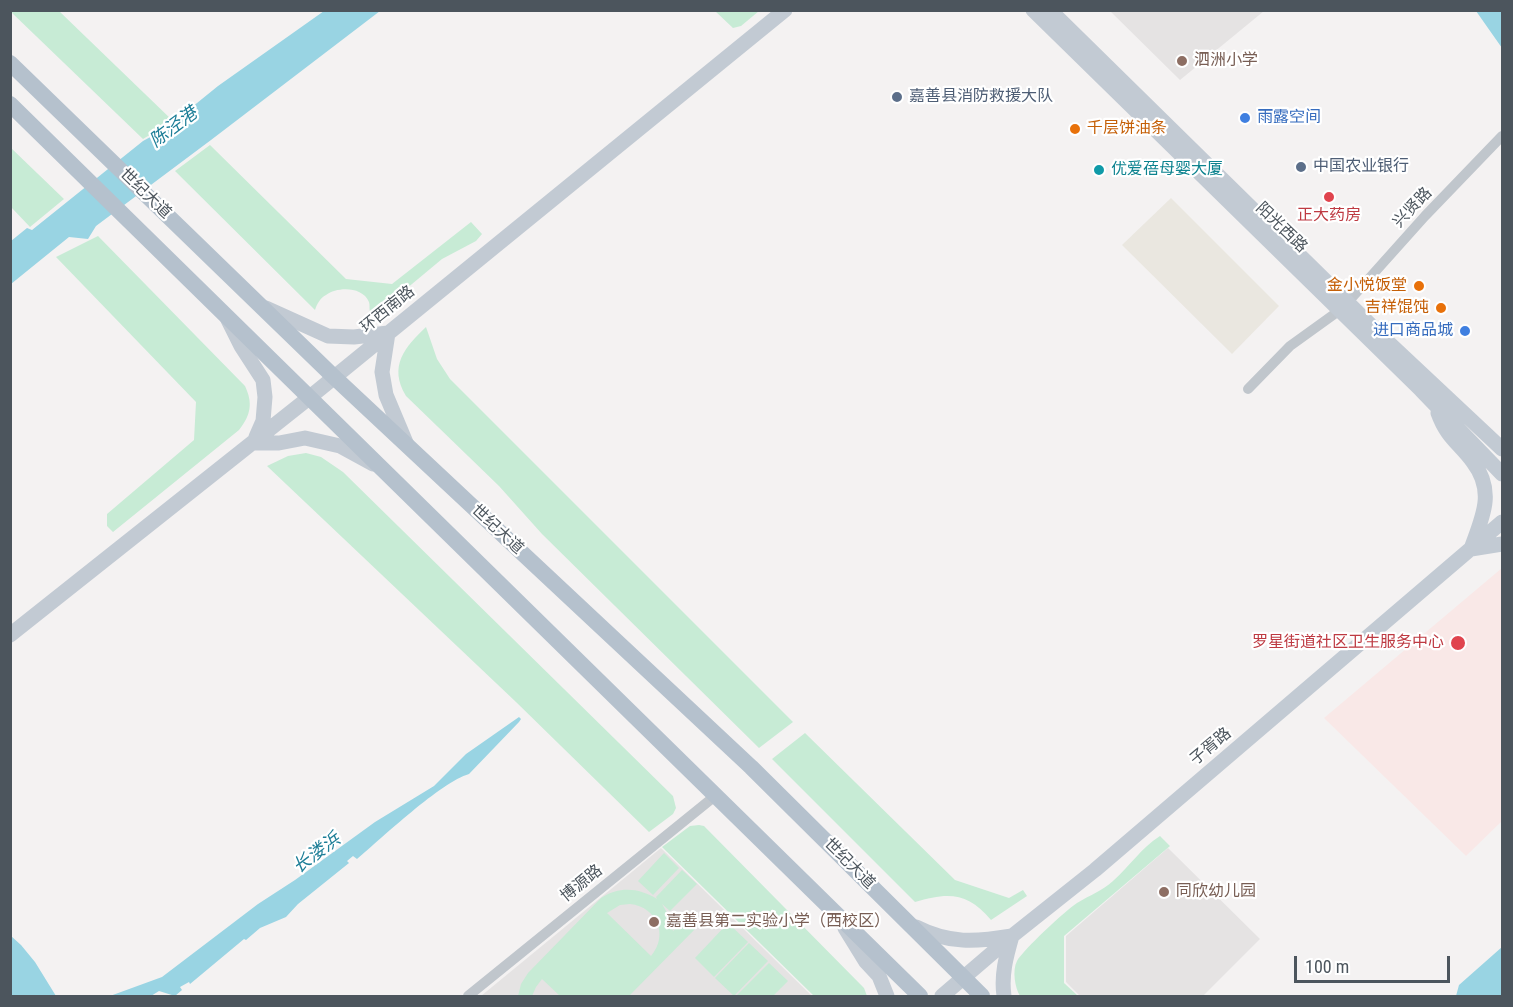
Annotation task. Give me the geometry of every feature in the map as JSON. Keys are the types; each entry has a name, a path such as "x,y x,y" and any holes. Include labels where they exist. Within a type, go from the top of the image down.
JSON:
{"main road":[{"name":"世纪大道","path":"10,63 334,377 751,767 982,996"},
{"name":"世纪大道","path":"10,104 920,996"}],"street":[{"name":"环西南路","path":"10,636 310,397 785,10"},
{"name":"阳光西路","path":"1033,10 1344,306 1503,449"},
{"name":"阳光西路","path":"1050,10 1344,306 1436,407 1503,474"},
{"name":"兴贤路","path":"1248,389 1290,346 1344,306 1425,216 1503,136"},
{"path":"258,304 328,336 354,337 388,333 382,372 386,395 408,447"},
{"path":"224,313 241,346 263,380 265,397 263,421 253,443 279,443 305,438 340,446 385,471"},
{"path":"1436,407 1447,434 1474,463 1484,481 1487,500 1471,549 1503,544"},
{"path":"1475,423 1503,437"},
{"name":"子胥路","path":"942,996 1012,936 1095,870 1503,522"},
{"name":"博源路","path":"468,996 715,796"},
{"path":"835,913 866,962 879,976 887,996"},
{"path":"910,924 947,940 976,941 1012,936 1004,966 1002,981 1004,996"}],"shaded area":[{"name":"泗洲小学","path":"1110,11 1264,11 1180,80"},
{"path":"1171,198 1279,306 1232,354 1122,245"},
{"name":"罗星街道社区卫生服务中心","path":"1502,568 1502,821 1466,856 1324,718"},
{"name":"嘉善县第二实验小学（西校区）","path":"661,848 812,996 481,996"},
{"name":"同欣幼儿园","path":"1168,848 1260,939 1203,996 1080,996 1066,982 1066,936"}],"green space":[{"path":"10,11 59,11 173,121 143,139"},
{"path":"715,11 759,11 741,26 733,28"},
{"path":"210,145 346,279 392,284 471,222 482,234 476,241 442,259 382,309 370,312 366,297 361,293 343,289 324,296 315,310 175,171"},
{"path":"10,147 64,199 30,227 11,207"},
{"path":"98,236 245,386 250,403 246,419 239,430 113,532 107,526 107,514 194,440 196,402 56,257"},
{"path":"426,327 437,359 450,379 793,722 759,748 542,534 499,486 406,396 399,375 401,358 411,342"},
{"path":"306,453 321,457 343,472 673,796 676,808 673,814 649,832 516,702 267,466 288,456"},
{"path":"805,733 955,880 1009,898 1023,890 1027,896 991,920 966,899 947,896 915,902 772,759"},
{"path":"690,826 704,826 864,988 867,996 814,996 662,847"},
{"path":"1160,836 1170,846 1064,936 1064,983 1078,996 1020,996 1014,974 1015,965 1021,956 1064,913 1109,884"},
{"path":"664,853 679,868 653,895 638,881"},
{"path":"682,870 697,884 670,911 662,904 669,916 673,931 688,917 698,926 629,996 560,996 542,979 532,996 518,996 521,984 528,973 601,898 622,890 636,891 657,899 656,897","holes":["620,905 639,906 653,916 659,931 659,939 651,956 607,913"]},
{"path":"728,923 748,942 714,977 695,958"},
{"path":"749,943 768,961 734,996 715,978"},
{"path":"769,963 788,981 773,996 736,996"}],"water":[{"name":"陈泾港","path":"324,11 380,11 96,226 88,239 69,237 11,284 11,241 27,228 32,230 143,141 176,123 181,116 218,86"},
{"path":"1476,11 1502,11 1502,48"},
{"path":"519,717 521,719 519,722 469,774 457,779 428,799 357,859 353,856 347,861 349,863 298,904 286,917 260,928 246,940 244,939 190,984 189,982 180,987 182,990 175,996 159,991 151,996 110,996 162,977 258,904 375,822 434,786 466,754"},
{"path":"11,936 35,962 56,996 11,996"},
{"path":"1502,947 1502,996 1456,996 1459,985"}],"place":[{"name":"泗洲小学","path":"1182,61"},
{"name":"嘉善县消防救援大队","path":"897,97"},
{"name":"雨露空间","path":"1245,118"},
{"name":"千层饼油条","path":"1075,129"},
{"name":"中国农业银行","path":"1301,167"},
{"name":"优爱蓓母婴大厦","path":"1099,170"},
{"name":"正大药房","path":"1329,197"},
{"name":"金小悦饭堂","path":"1419,286"},
{"name":"吉祥馄饨","path":"1441,308"},
{"name":"进口商品城","path":"1465,331"},
{"name":"罗星街道社区卫生服务中心","path":"1458,643"},
{"name":"同欣幼儿园","path":"1164,892"},
{"name":"嘉善县第二实验小学（西校区）","path":"654,922"}],"water label":[{"name":"长溇浜","path":"317,854"}]}
